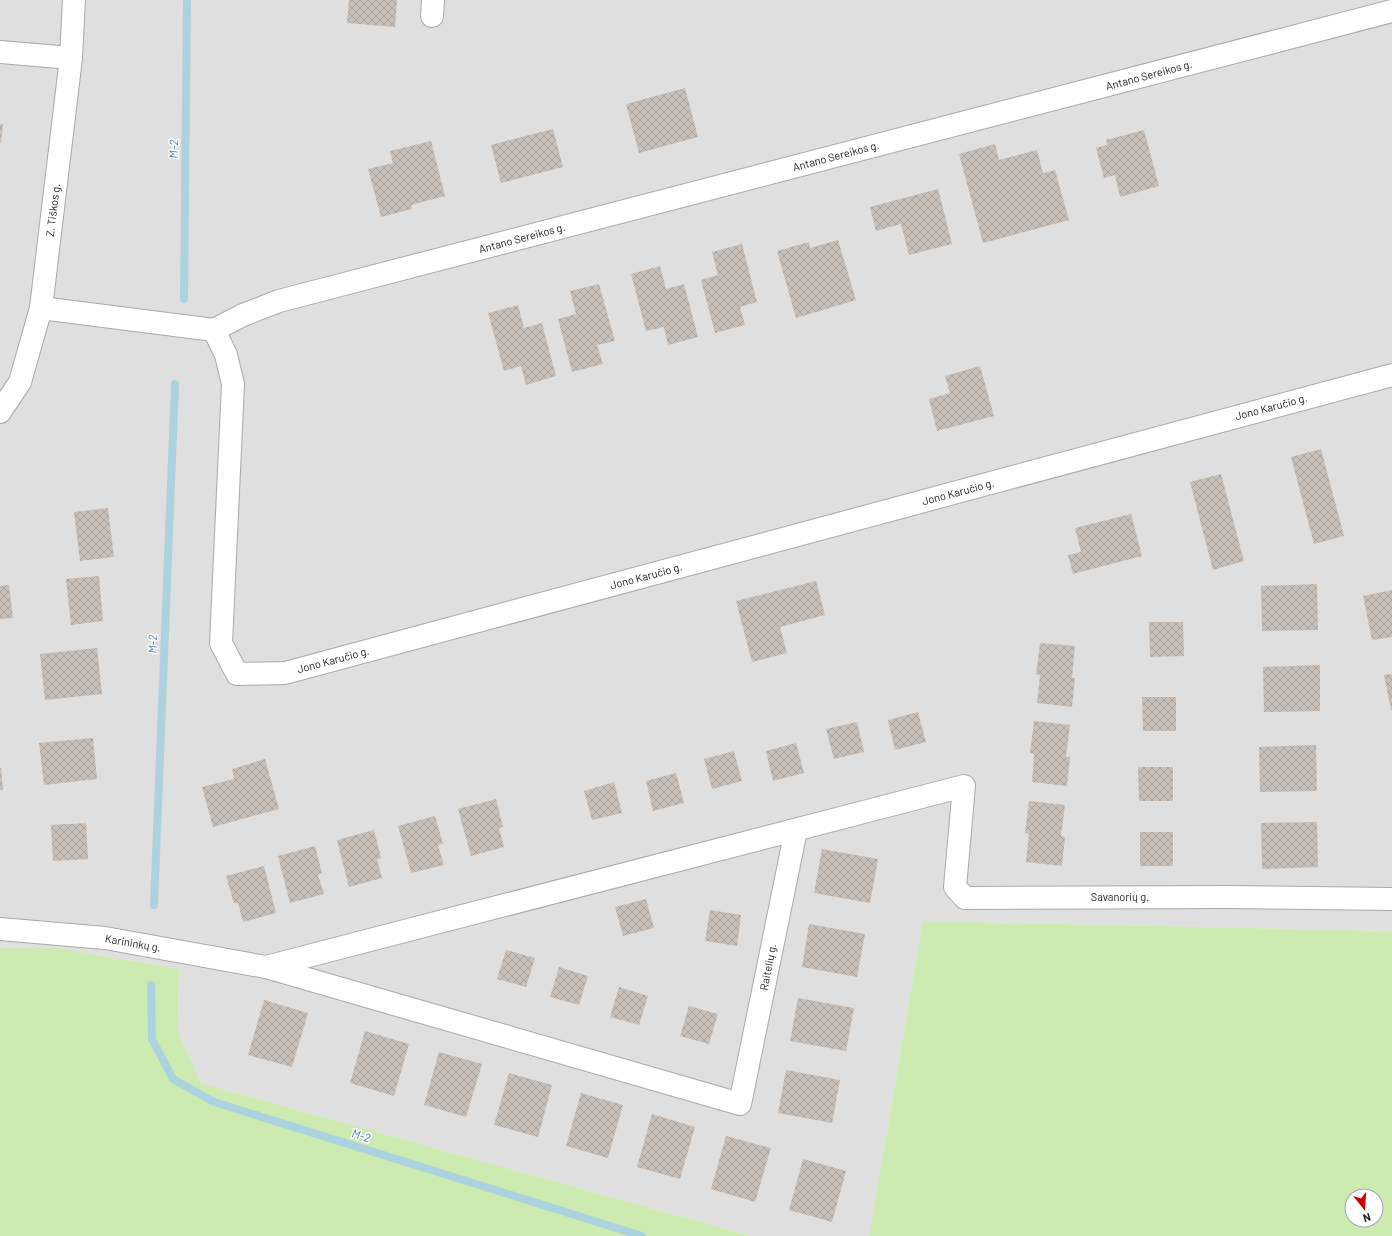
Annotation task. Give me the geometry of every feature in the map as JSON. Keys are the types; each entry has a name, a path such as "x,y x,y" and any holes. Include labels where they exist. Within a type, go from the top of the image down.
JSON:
{"street":[{"name":"Z. Tiškos g.","path":"0,412 20,382 41,308 71,58 74,0"},
{"name":"Antano Sereikos g.","path":"214,330 243,315 279,301 1392,12"},
{"path":"0,52 71,58"},
{"path":"41,308 214,330"},
{"name":"Jono Karučio g.","path":"214,330 226,355 233,384 221,643 237,674 285,673 1392,375"},
{"name":"Savanorių g.","path":"796,830 964,786 954,887 965,898 1230,897 1392,899"},
{"path":"266,967 796,830"},
{"name":"Raitelių g.","path":"740,1104 796,830"},
{"name":"Karininkų g.","path":"0,930 105,938 266,967 740,1104"}],"shaded area":[{"path":"0,0 1392,0 1392,931 923,921 869,1236 751,1236 201,1083 178,1031 179,969 59,948 0,948"}],"green space":[{"path":"923,921 1392,931 1392,1236 869,1236"},
{"path":"0,948 59,948 179,969 178,1031 201,1083 751,1236 0,1236"}],"building":[{"path":"349,0 397,0 395,27 347,23"},
{"path":"685,88 698,137 639,153 626,104"},
{"path":"0,124 3,124 1,143 0,143"},
{"path":"553,129 563,167 501,183 491,145"},
{"path":"1144,130 1159,186 1120,197 1115,175 1104,178 1096,148 1107,145 1106,140"},
{"path":"431,141 445,196 411,205 412,209 381,217 368,169 393,163 390,151"},
{"path":"995,144 999,160 1037,150 1043,173 1055,170 1069,220 983,243 959,154"},
{"path":"938,189 952,244 909,255 901,224 876,231 870,207"},
{"path":"838,240 856,300 796,318 777,251 809,242 810,248"},
{"path":"742,244 757,302 740,307 745,325 715,333 701,280 718,275 712,252"},
{"path":"660,266 666,289 684,284 698,337 668,345 664,327 646,331 631,274"},
{"path":"599,284 615,341 597,345 603,364 572,372 558,319 576,314 570,291"},
{"path":"518,305 524,328 542,323 556,376 526,385 521,366 504,371 488,313"},
{"path":"980,366 994,416 937,431 929,399 950,393 945,376"},
{"path":"1321,449 1344,536 1314,544 1291,457"},
{"path":"1221,474 1244,561 1213,570 1190,482"},
{"path":"108,508 114,557 80,561 74,512"},
{"path":"1131,514 1142,556 1073,574 1068,555 1081,552 1075,528"},
{"path":"99,576 103,621 71,625 66,579"},
{"path":"816,581 825,615 780,627 787,653 752,662 736,601"},
{"path":"1317,584 1318,630 1262,631 1261,586"},
{"path":"9,585 13,618 0,619 0,586"},
{"path":"1392,590 1392,637 1372,640 1363,596"},
{"path":"1149,622 1183,622 1184,656 1150,657"},
{"path":"1040,643 1075,646 1072,678 1075,678 1072,707 1037,703 1040,675 1036,674"},
{"path":"97,648 102,694 45,700 40,654"},
{"path":"1320,665 1320,711 1264,712 1263,667"},
{"path":"1392,674 1392,710 1391,710 1384,675"},
{"path":"1142,697 1176,697 1176,731 1143,731"},
{"path":"918,712 926,742 895,750 888,720"},
{"path":"1034,721 1070,725 1066,757 1070,757 1067,786 1032,782 1034,754 1030,753"},
{"path":"857,722 864,752 834,759 826,729"},
{"path":"93,738 97,779 44,785 39,743"},
{"path":"796,743 804,773 773,781 766,751"},
{"path":"1316,745 1317,791 1260,792 1259,747"},
{"path":"734,751 742,781 712,789 704,759"},
{"path":"265,759 279,809 213,827 202,787 234,779 232,769"},
{"path":"1138,767 1173,767 1173,801 1139,801"},
{"path":"1,768 3,790 0,790"},
{"path":"676,773 684,803 653,811 646,781"},
{"path":"614,782 622,813 592,820 584,791"},
{"path":"496,799 503,827 499,828 504,847 471,856 458,809"},
{"path":"1029,801 1065,805 1061,836 1065,837 1062,866 1026,862 1029,834 1025,833"},
{"path":"435,816 443,844 438,845 444,865 411,873 398,826"},
{"path":"1317,822 1318,867 1262,869 1261,823"},
{"path":"86,823 88,859 53,861 51,825"},
{"path":"374,830 381,858 377,859 382,878 349,887 337,840"},
{"path":"1140,832 1173,832 1173,866 1140,866"},
{"path":"315,846 322,873 318,875 324,894 290,903 278,856"},
{"path":"822,849 878,859 870,903 814,893"},
{"path":"264,866 276,913 243,922 238,903 234,903 226,876"},
{"path":"646,899 654,928 623,936 615,907"},
{"path":"710,910 741,915 737,946 705,941"},
{"path":"809,924 865,934 857,977 802,967"},
{"path":"506,950 535,958 526,987 497,979"},
{"path":"559,967 588,976 579,1005 550,997"},
{"path":"619,987 648,996 639,1025 610,1017"},
{"path":"798,998 854,1008 846,1051 790,1041"},
{"path":"264,1000 308,1013 292,1067 248,1055"},
{"path":"689,1006 718,1014 709,1044 680,1036"},
{"path":"365,1031 409,1044 394,1096 350,1083"},
{"path":"439,1052 482,1064 466,1117 424,1105"},
{"path":"786,1070 840,1080 832,1123 778,1113"},
{"path":"509,1073 552,1085 538,1137 494,1125"},
{"path":"581,1093 623,1105 608,1158 566,1146"},
{"path":"652,1114 695,1127 680,1179 637,1167"},
{"path":"726,1136 771,1148 755,1202 711,1189"},
{"path":"803,1159 846,1171 832,1222 789,1210"}],"waterway":[{"name":"M-2","path":"184,299 187,0"},
{"name":"M-2","path":"154,905 175,384"},
{"name":"M-2","path":"151,985 152,1039 173,1079 214,1102 642,1236"}]}
